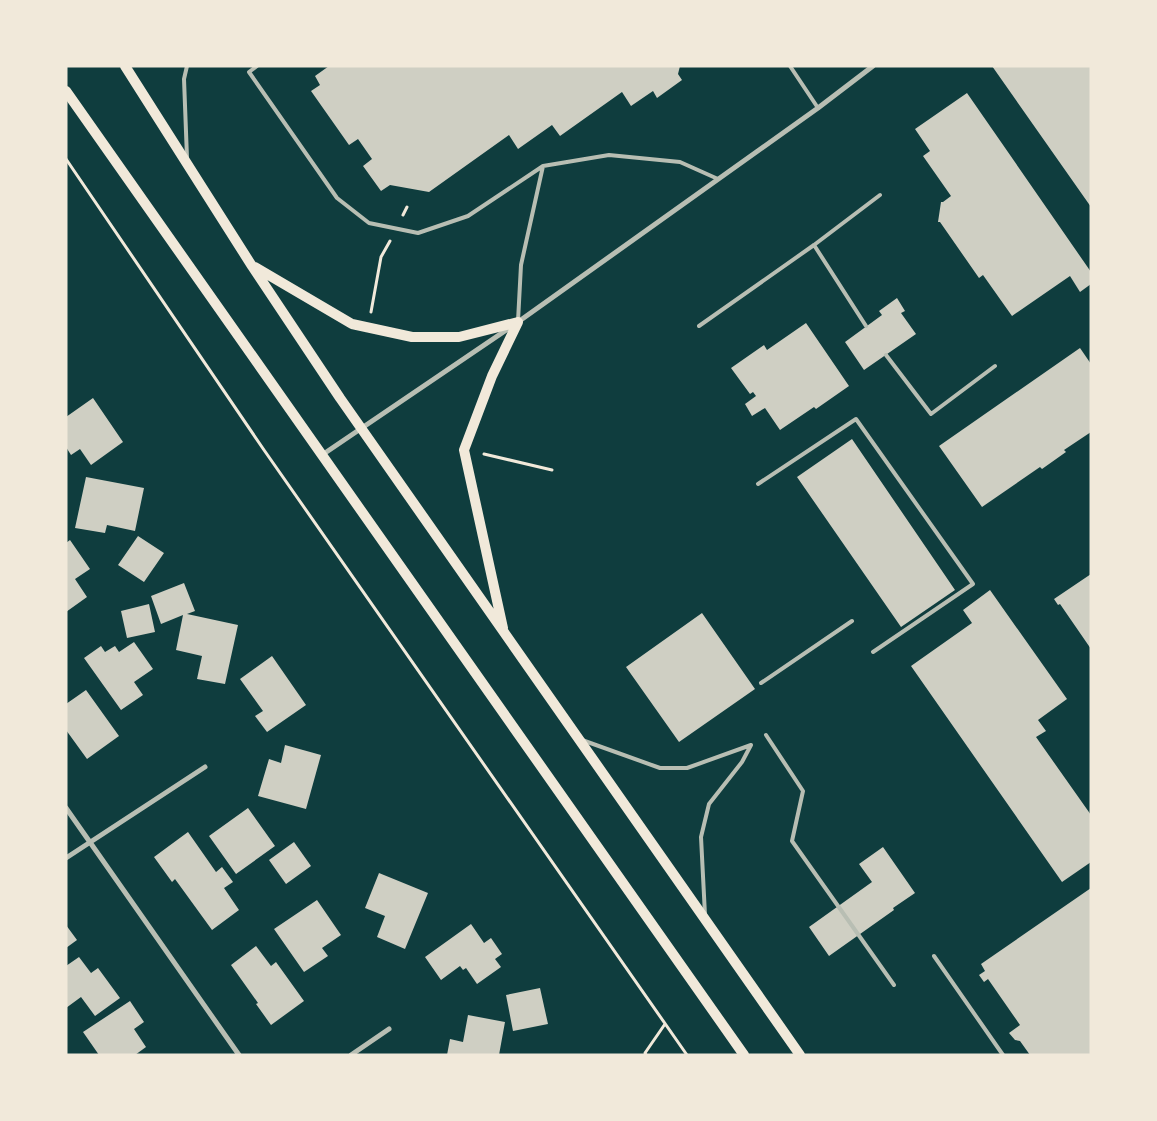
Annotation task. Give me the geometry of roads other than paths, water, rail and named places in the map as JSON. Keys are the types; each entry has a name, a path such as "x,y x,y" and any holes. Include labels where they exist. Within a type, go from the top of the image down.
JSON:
{"main road":[{"path":"125,66 252,266 361,429 800,1055"},
{"path":"66,91 744,1055"},
{"path":"252,266 352,324 412,337 459,337 518,322"},
{"path":"504,634 464,450 492,376 518,322"}],"street":[{"path":"322,455 518,322 818,108 873,66"},
{"path":"66,858 204,766"},
{"path":"66,808 91,841 239,1055"},
{"path":"351,1055 390,1029"}],"lane":[{"path":"187,66 184,79 187,163"},
{"path":"257,66 249,72 337,198 369,223 418,233 468,216 543,166 609,155 680,162 718,179"},
{"path":"790,66 818,108"},
{"path":"518,322 521,265 543,166"},
{"path":"699,326 814,245 880,195"},
{"path":"814,245 866,326"},
{"path":"886,355 931,414 995,366"},
{"path":"758,484 856,419 973,584 874,652"},
{"path":"761,683 852,620"},
{"path":"766,735 803,791 792,841 894,985"},
{"path":"577,738 660,768 687,768 752,745 742,762 709,804 701,837 706,920"},
{"path":"934,956 1003,1055"}]}
